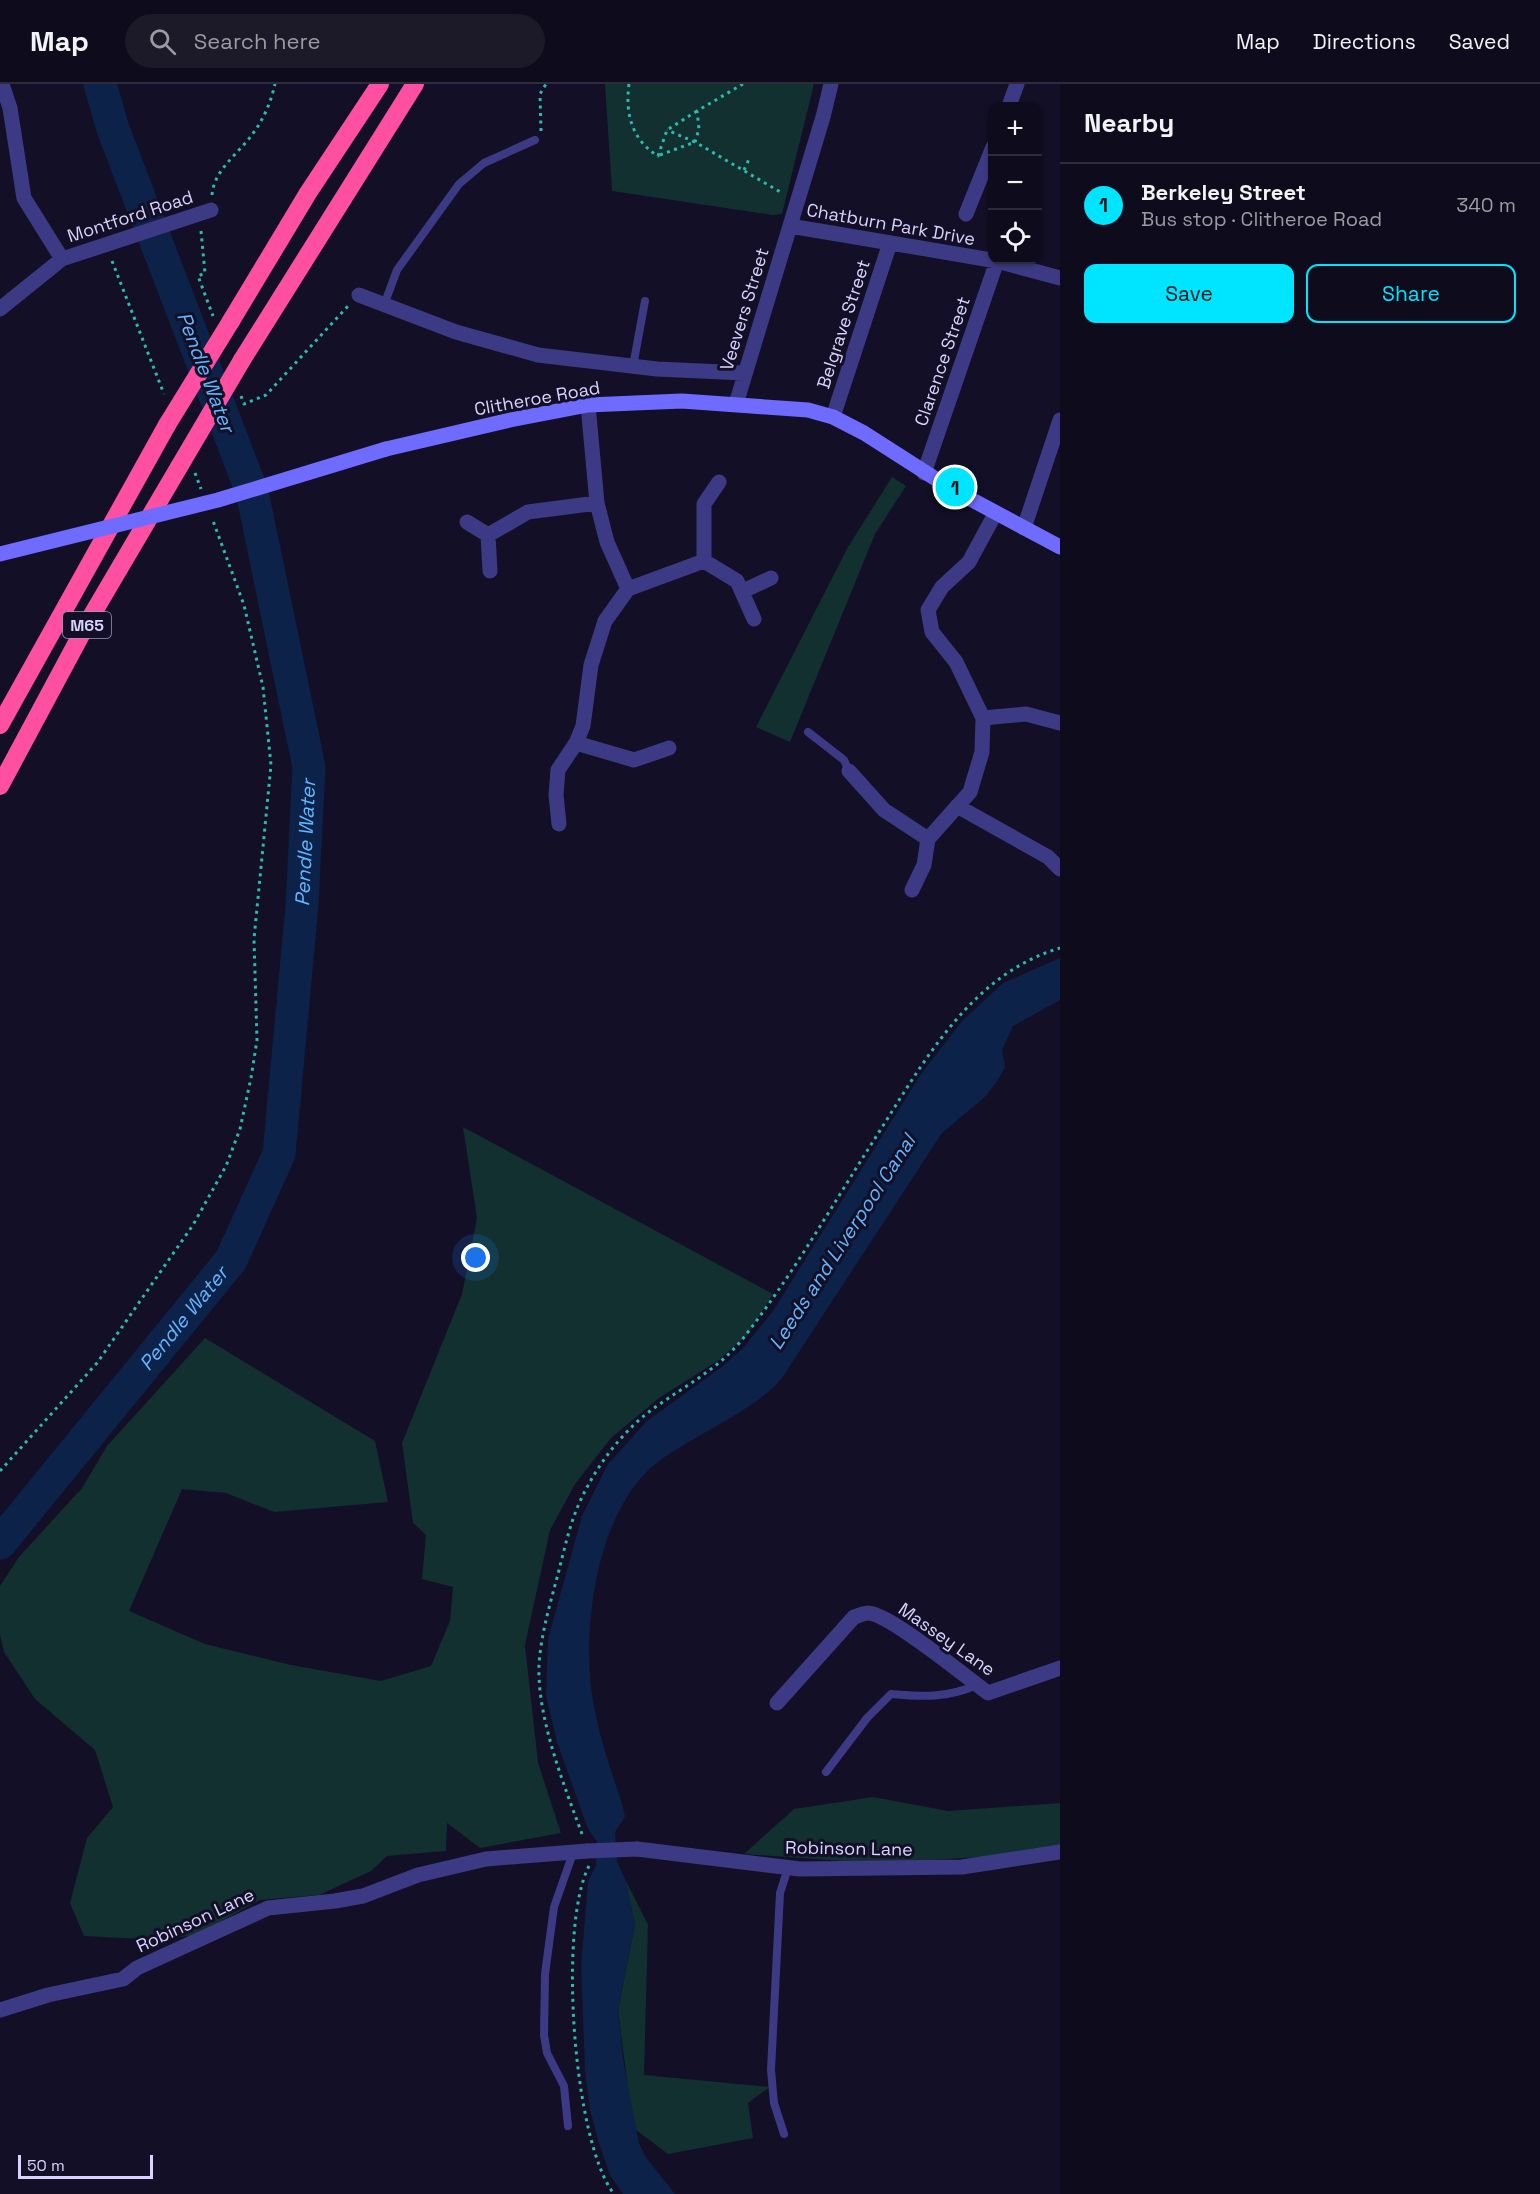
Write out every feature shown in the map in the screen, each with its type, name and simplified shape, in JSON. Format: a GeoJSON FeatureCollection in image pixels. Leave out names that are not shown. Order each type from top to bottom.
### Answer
{"type":"FeatureCollection","features":[{"type":"Feature","properties":{"kind":"highway","name":"M65"},"geometry":{"type":"LineString","coordinates":[[0,725],[167,425],[308,193],[380,84]]}},
{"type":"Feature","properties":{"kind":"highway","name":"M65"},"geometry":{"type":"LineString","coordinates":[[0,786],[90,620],[186,466],[242,360],[415,84]]}},
{"type":"Feature","properties":{"kind":"main road","name":"Clitheroe Road"},"geometry":{"type":"LineString","coordinates":[[0,554],[218,500],[386,449],[510,420],[588,405],[682,401],[808,410],[833,417],[864,433],[924,473],[994,514],[1060,547]]}},
{"type":"Feature","properties":{"kind":"street","name":"Montford Road"},"geometry":{"type":"LineString","coordinates":[[2,84],[10,108],[24,198],[62,259]]}},
{"type":"Feature","properties":{"kind":"street","name":"Chatburn Park Drive"},"geometry":{"type":"LineString","coordinates":[[831,84],[790,226],[988,259]]}},
{"type":"Feature","properties":{"kind":"street"},"geometry":{"type":"LineString","coordinates":[[1010,102],[1017,84]]}},
{"type":"Feature","properties":{"kind":"street"},"geometry":{"type":"LineString","coordinates":[[966,214],[989,156]]}},
{"type":"Feature","properties":{"kind":"street","name":"Montford Road"},"geometry":{"type":"LineString","coordinates":[[0,309],[62,259],[211,210]]}},
{"type":"Feature","properties":{"kind":"street","name":"Veevers Street"},"geometry":{"type":"LineString","coordinates":[[736,405],[790,226]]}},
{"type":"Feature","properties":{"kind":"street","name":"Belgrave Street"},"geometry":{"type":"LineString","coordinates":[[833,417],[890,243]]}},
{"type":"Feature","properties":{"kind":"street","name":"Clarence Street"},"geometry":{"type":"LineString","coordinates":[[924,473],[996,264]]}},
{"type":"Feature","properties":{"kind":"street","name":"Chatburn Park Drive"},"geometry":{"type":"LineString","coordinates":[[1008,264],[1060,278]]}},
{"type":"Feature","properties":{"kind":"street","name":"Clitheroe Road"},"geometry":{"type":"LineString","coordinates":[[358,295],[456,332],[538,355],[633,366],[744,373]]}},
{"type":"Feature","properties":{"kind":"street"},"geometry":{"type":"LineString","coordinates":[[588,405],[597,503],[607,542],[628,589]]}},
{"type":"Feature","properties":{"kind":"street"},"geometry":{"type":"LineString","coordinates":[[1024,528],[1060,420]]}},
{"type":"Feature","properties":{"kind":"street"},"geometry":{"type":"LineString","coordinates":[[704,561],[704,504],[719,482]]}},
{"type":"Feature","properties":{"kind":"street"},"geometry":{"type":"LineString","coordinates":[[488,535],[528,512],[597,503]]}},
{"type":"Feature","properties":{"kind":"street"},"geometry":{"type":"LineString","coordinates":[[912,890],[924,865],[928,839],[970,792],[982,752],[984,718],[956,662],[932,632],[928,610],[942,587],[969,562],[994,514]]}},
{"type":"Feature","properties":{"kind":"street"},"geometry":{"type":"LineString","coordinates":[[467,522],[488,535]]}},
{"type":"Feature","properties":{"kind":"street"},"geometry":{"type":"LineString","coordinates":[[488,535],[490,571]]}},
{"type":"Feature","properties":{"kind":"street"},"geometry":{"type":"LineString","coordinates":[[559,824],[556,795],[558,770],[576,743],[583,726],[591,665],[605,621],[628,589],[704,561]]}},
{"type":"Feature","properties":{"kind":"street"},"geometry":{"type":"LineString","coordinates":[[704,561],[737,581],[754,619]]}},
{"type":"Feature","properties":{"kind":"street"},"geometry":{"type":"LineString","coordinates":[[743,591],[771,578]]}},
{"type":"Feature","properties":{"kind":"street"},"geometry":{"type":"LineString","coordinates":[[984,718],[1026,714],[1060,723]]}},
{"type":"Feature","properties":{"kind":"street"},"geometry":{"type":"LineString","coordinates":[[576,743],[633,760],[669,748]]}},
{"type":"Feature","properties":{"kind":"street"},"geometry":{"type":"LineString","coordinates":[[849,771],[884,810],[928,839]]}},
{"type":"Feature","properties":{"kind":"street"},"geometry":{"type":"LineString","coordinates":[[957,806],[1048,857],[1060,869]]}},
{"type":"Feature","properties":{"kind":"street","name":"Massey Lane"},"geometry":{"type":"LineString","coordinates":[[777,1703],[854,1617],[868,1613],[880,1616],[916,1640],[988,1693],[1060,1668]]}},
{"type":"Feature","properties":{"kind":"street","name":"Robinson Lane"},"geometry":{"type":"LineString","coordinates":[[0,2010],[48,1995],[123,1979],[137,1968],[268,1908],[363,1896],[418,1875],[486,1859],[637,1849],[788,1868],[962,1868],[1060,1852]]}},
{"type":"Feature","properties":{"kind":"lane"},"geometry":{"type":"LineString","coordinates":[[384,305],[398,270],[459,184],[484,164],[535,140]]}},
{"type":"Feature","properties":{"kind":"lane"},"geometry":{"type":"LineString","coordinates":[[633,366],[645,301]]}},
{"type":"Feature","properties":{"kind":"lane"},"geometry":{"type":"LineString","coordinates":[[807,732],[837,753],[849,771]]}},
{"type":"Feature","properties":{"kind":"lane"},"geometry":{"type":"LineString","coordinates":[[826,1772],[867,1718],[891,1694],[932,1698],[958,1693],[977,1685]]}},
{"type":"Feature","properties":{"kind":"lane"},"geometry":{"type":"LineString","coordinates":[[568,2126],[564,2086],[547,2053],[544,2035],[545,1974],[554,1907],[584,1851]]}},
{"type":"Feature","properties":{"kind":"lane"},"geometry":{"type":"LineString","coordinates":[[784,2134],[774,2103],[771,2070],[780,1893],[788,1868]]}},
{"type":"Feature","properties":{"kind":"path"},"geometry":{"type":"LineString","coordinates":[[211,210],[213,189],[220,171],[253,135],[272,101],[275,84]]}},
{"type":"Feature","properties":{"kind":"path"},"geometry":{"type":"LineString","coordinates":[[535,140],[541,134],[540,94],[546,84]]}},
{"type":"Feature","properties":{"kind":"path"},"geometry":{"type":"LineString","coordinates":[[629,84],[629,108],[638,140],[658,156]]}},
{"type":"Feature","properties":{"kind":"path"},"geometry":{"type":"LineString","coordinates":[[658,156],[667,130],[736,86],[743,84]]}},
{"type":"Feature","properties":{"kind":"path"},"geometry":{"type":"LineString","coordinates":[[695,142],[699,129],[697,111]]}},
{"type":"Feature","properties":{"kind":"path"},"geometry":{"type":"LineString","coordinates":[[667,130],[695,142],[797,202]]}},
{"type":"Feature","properties":{"kind":"path"},"geometry":{"type":"LineString","coordinates":[[658,156],[695,142]]}},
{"type":"Feature","properties":{"kind":"path"},"geometry":{"type":"LineString","coordinates":[[744,170],[750,157]]}},
{"type":"Feature","properties":{"kind":"path"},"geometry":{"type":"LineString","coordinates":[[111,243],[166,400]]}},
{"type":"Feature","properties":{"kind":"path"},"geometry":{"type":"LineString","coordinates":[[186,466],[205,500]]}},
{"type":"Feature","properties":{"kind":"path"},"geometry":{"type":"LineString","coordinates":[[0,1471],[97,1363],[193,1225],[226,1166],[240,1129],[257,1041],[254,939],[271,765],[263,687],[244,604],[209,510]]}},
{"type":"Feature","properties":{"kind":"path"},"geometry":{"type":"LineString","coordinates":[[614,2194],[606,2184],[596,2157],[587,2118],[573,2024],[576,1924],[583,1877],[584,1851],[544,1710],[539,1667],[545,1624],[568,1538],[584,1496],[616,1442],[649,1412],[708,1372],[738,1344],[768,1305],[918,1072],[972,1002],[1017,966],[1060,948]]}},
{"type":"Feature","properties":{"kind":"green space"},"geometry":{"type":"Polygon","coordinates":[[[605,84],[814,84],[782,214],[773,215],[612,191],[605,84]]]}},
{"type":"Feature","properties":{"kind":"green space"},"geometry":{"type":"Polygon","coordinates":[[[892,477],[906,486],[875,534],[790,742],[756,727],[848,547],[892,477]]]}},
{"type":"Feature","properties":{"kind":"green space"},"geometry":{"type":"Polygon","coordinates":[[[463,1127],[773,1294],[748,1334],[719,1360],[659,1398],[611,1438],[575,1484],[550,1530],[525,1645],[538,1763],[561,1833],[480,1848],[447,1823],[446,1851],[387,1856],[371,1871],[319,1895],[260,1900],[194,1936],[142,1939],[84,1936],[70,1903],[87,1838],[113,1807],[95,1750],[35,1699],[4,1652],[0,1635],[0,1586],[19,1557],[82,1488],[107,1446],[205,1338],[375,1441],[388,1502],[274,1512],[226,1493],[182,1489],[129,1611],[205,1644],[291,1665],[381,1681],[431,1666],[450,1621],[453,1587],[422,1579],[426,1535],[413,1523],[402,1443],[462,1294],[477,1218],[463,1127]]]}},
{"type":"Feature","properties":{"kind":"green space"},"geometry":{"type":"Polygon","coordinates":[[[873,1797],[948,1811],[1060,1803],[1060,1847],[983,1857],[872,1863],[744,1854],[794,1809],[873,1797]]]}},
{"type":"Feature","properties":{"kind":"green space"},"geometry":{"type":"Polygon","coordinates":[[[625,1879],[648,1925],[644,2075],[770,2087],[748,2103],[753,2138],[668,2154],[636,2130],[629,2096],[618,2010],[635,1924],[625,1879]]]}},
{"type":"Feature","properties":{"kind":"water","name":"Leeds and Liverpool Canal"},"geometry":{"type":"Polygon","coordinates":[[[1060,958],[1060,1000],[1013,1026],[1002,1050],[1005,1067],[998,1080],[986,1096],[942,1133],[782,1378],[771,1390],[741,1412],[658,1462],[637,1483],[619,1511],[606,1542],[591,1612],[589,1648],[595,1711],[625,1817],[615,1832],[617,1862],[625,1879],[635,1924],[618,2010],[624,2065],[639,2143],[645,2156],[675,2194],[623,2194],[610,2175],[599,2143],[590,2110],[585,2071],[581,1966],[588,1881],[596,1866],[597,1842],[588,1829],[557,1742],[546,1696],[548,1639],[582,1516],[608,1464],[647,1421],[723,1366],[744,1347],[773,1311],[921,1074],[962,1021],[1003,983],[1060,958]]]}},
{"type":"Feature","properties":{"kind":"waterway","name":"Pendle Water"},"geometry":{"type":"LineString","coordinates":[[0,1543],[231,1260],[279,1154],[302,905],[309,767],[252,492],[113,129],[100,84]]}},
{"type":"Feature","properties":{"kind":"place","name":"Berkeley Street"},"geometry":{"type":"Point","coordinates":[955,487]}}]}
